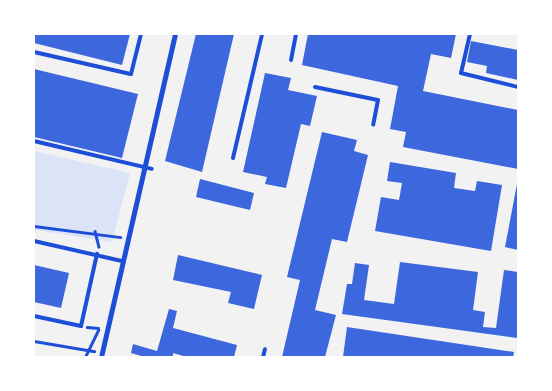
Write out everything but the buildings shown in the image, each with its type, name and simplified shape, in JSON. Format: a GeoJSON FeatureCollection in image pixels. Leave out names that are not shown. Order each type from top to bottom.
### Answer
{"type":"FeatureCollection","features":[{"type":"Feature","properties":{"kind":"street"},"geometry":{"type":"LineString","coordinates":[[101,355],[175,34]]}},
{"type":"Feature","properties":{"kind":"lane"},"geometry":{"type":"LineString","coordinates":[[34,52],[132,74],[141,34]]}},
{"type":"Feature","properties":{"kind":"lane"},"geometry":{"type":"LineString","coordinates":[[234,158],[262,34]]}},
{"type":"Feature","properties":{"kind":"lane"},"geometry":{"type":"LineString","coordinates":[[291,60],[296,34]]}},
{"type":"Feature","properties":{"kind":"lane"},"geometry":{"type":"LineString","coordinates":[[470,34],[461,73],[518,88]]}},
{"type":"Feature","properties":{"kind":"lane"},"geometry":{"type":"LineString","coordinates":[[315,87],[378,100],[373,125]]}},
{"type":"Feature","properties":{"kind":"lane"},"geometry":{"type":"LineString","coordinates":[[34,141],[152,169]]}},
{"type":"Feature","properties":{"kind":"lane"},"geometry":{"type":"LineString","coordinates":[[34,241],[122,261]]}},
{"type":"Feature","properties":{"kind":"lane"},"geometry":{"type":"LineString","coordinates":[[34,316],[81,326],[97,254]]}},
{"type":"Feature","properties":{"kind":"lane"},"geometry":{"type":"LineString","coordinates":[[263,357],[264,348]]}},
{"type":"Feature","properties":{"kind":"path"},"geometry":{"type":"LineString","coordinates":[[34,226],[81,234],[95,232],[120,237]]}},
{"type":"Feature","properties":{"kind":"path"},"geometry":{"type":"LineString","coordinates":[[95,232],[100,242],[97,254]]}},
{"type":"Feature","properties":{"kind":"path"},"geometry":{"type":"LineString","coordinates":[[34,341],[101,355]]}},
{"type":"Feature","properties":{"kind":"shaded area"},"geometry":{"type":"Polygon","coordinates":[[[34,151],[130,173],[112,242],[34,230],[34,151]]]}}]}
